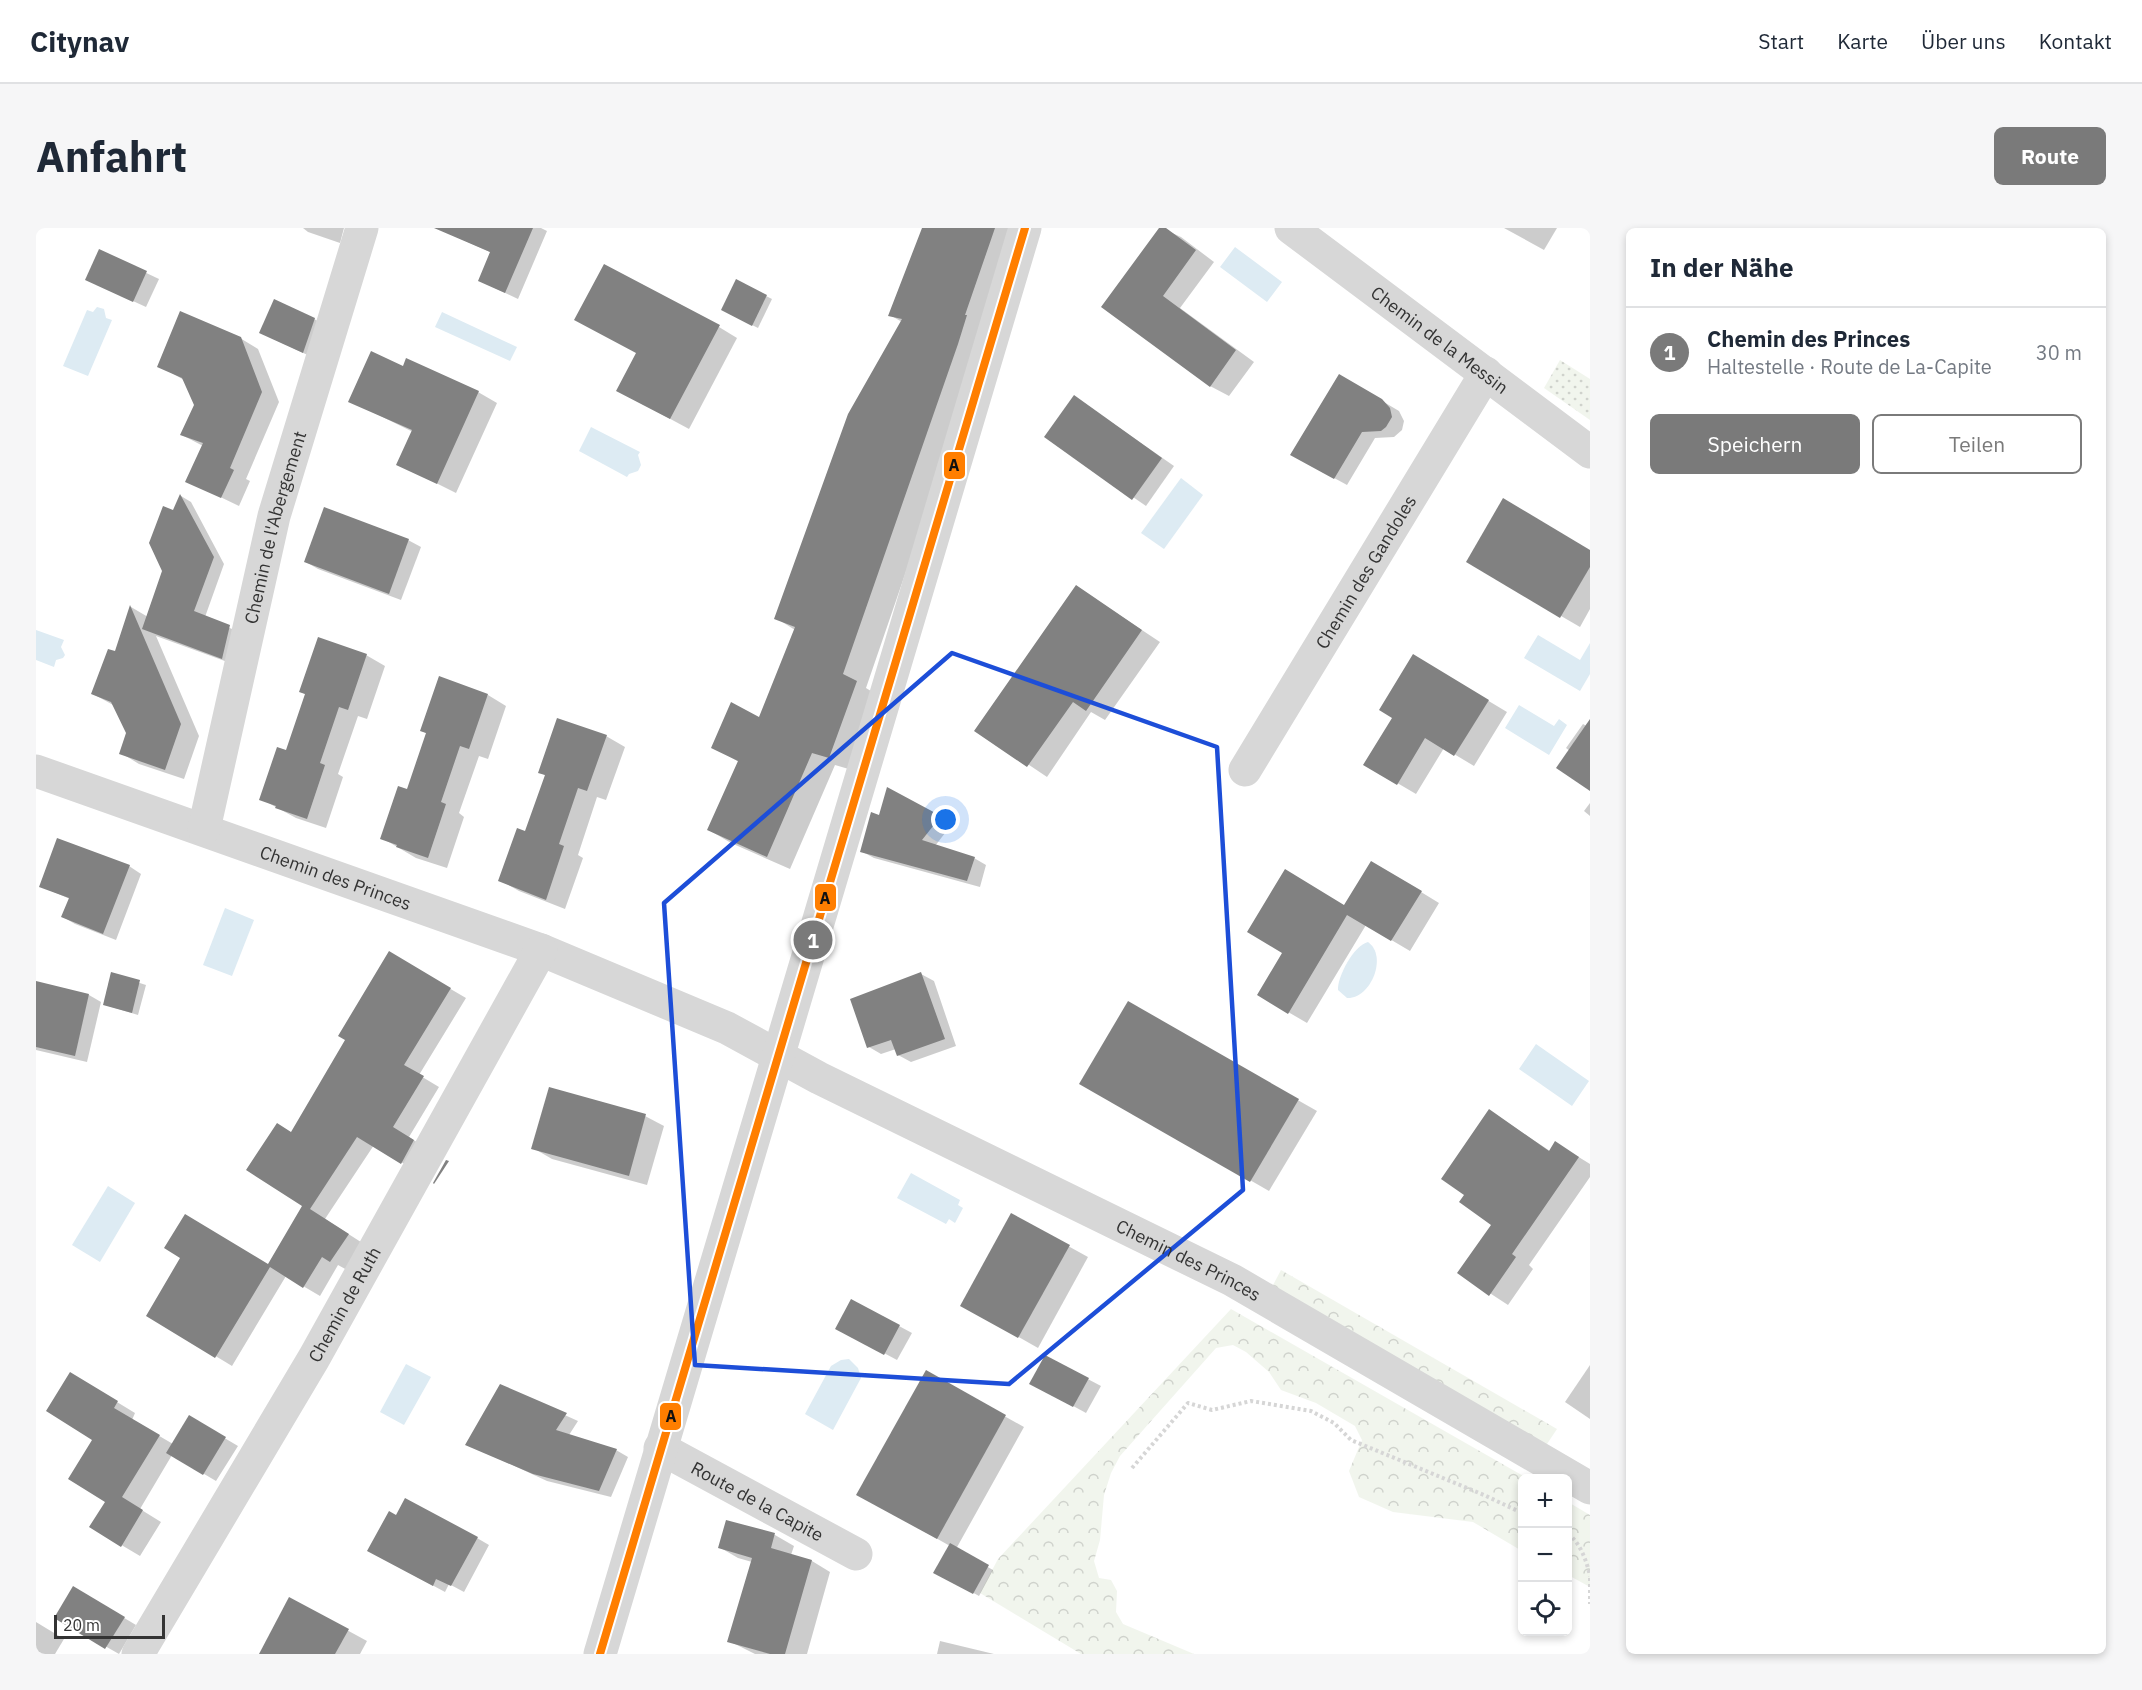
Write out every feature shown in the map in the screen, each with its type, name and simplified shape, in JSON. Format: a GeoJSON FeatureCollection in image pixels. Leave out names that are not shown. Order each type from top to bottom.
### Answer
{"type":"FeatureCollection","features":[{"type":"Feature","properties":{"kind":"street","name":"Chemin de l'Abergement"},"geometry":{"type":"LineString","coordinates":[[204,829],[274,516],[362,228]]}},
{"type":"Feature","properties":{"kind":"street"},"geometry":{"type":"LineString","coordinates":[[600,1654],[1025,228]]}},
{"type":"Feature","properties":{"kind":"street","name":"Chemin de la Messin"},"geometry":{"type":"LineString","coordinates":[[1291,228],[1590,452]]}},
{"type":"Feature","properties":{"kind":"street","name":"Chemin des Gandoles"},"geometry":{"type":"LineString","coordinates":[[1245,770],[1486,373]]}},
{"type":"Feature","properties":{"kind":"street","name":"Chemin des Princes"},"geometry":{"type":"LineString","coordinates":[[36,771],[541,950],[727,1028],[819,1078],[1232,1280],[1590,1488]]}},
{"type":"Feature","properties":{"kind":"street","name":"Chemin de Ruth"},"geometry":{"type":"LineString","coordinates":[[138,1654],[314,1358],[541,950]]}},
{"type":"Feature","properties":{"kind":"street","name":"Route de la Capite"},"geometry":{"type":"LineString","coordinates":[[660,1448],[856,1554]]}},
{"type":"Feature","properties":{"kind":"path"},"geometry":{"type":"LineString","coordinates":[[1132,1468],[1188,1403],[1212,1410],[1251,1401],[1311,1411],[1324,1416],[1351,1440],[1518,1511]]}},
{"type":"Feature","properties":{"kind":"path"},"geometry":{"type":"LineString","coordinates":[[1572,1538],[1581,1551],[1590,1577],[1590,1604]]}},
{"type":"Feature","properties":{"kind":"highlighted area"},"geometry":{"type":"Polygon","coordinates":[[[952,653],[1217,747],[1243,1190],[1009,1384],[695,1365],[664,903],[952,653]]]}},
{"type":"Feature","properties":{"kind":"green space"},"geometry":{"type":"Polygon","coordinates":[[[1560,360],[1590,379],[1590,420],[1544,388],[1560,360]]]}},
{"type":"Feature","properties":{"kind":"green space"},"geometry":{"type":"Polygon","coordinates":[[[1281,1270],[1557,1429],[1545,1447],[1272,1287],[1281,1270]]]}},
{"type":"Feature","properties":{"kind":"green space"},"geometry":{"type":"Polygon","coordinates":[[[1231,1309],[1520,1474],[1518,1474],[1518,1549],[1473,1522],[1393,1512],[1359,1497],[1349,1471],[1362,1440],[1355,1426],[1316,1403],[1281,1390],[1269,1372],[1246,1352],[1233,1345],[1216,1348],[1120,1456],[1111,1473],[1104,1495],[1100,1540],[1094,1561],[1099,1578],[1111,1580],[1117,1591],[1116,1612],[1123,1624],[1194,1654],[1081,1654],[980,1593],[998,1559],[1231,1309]]]}},
{"type":"Feature","properties":{"kind":"green space"},"geometry":{"type":"Polygon","coordinates":[[[1572,1504],[1590,1515],[1590,1587],[1572,1577],[1572,1504]]]}},
{"type":"Feature","properties":{"kind":"shaded area"},"geometry":{"type":"Polygon","coordinates":[[[1235,247],[1282,282],[1267,302],[1220,267],[1235,247]]]}},
{"type":"Feature","properties":{"kind":"shaded area"},"geometry":{"type":"Polygon","coordinates":[[[97,307],[104,309],[106,318],[112,320],[88,376],[63,366],[87,310],[93,312],[97,307]]]}},
{"type":"Feature","properties":{"kind":"shaded area"},"geometry":{"type":"Polygon","coordinates":[[[442,312],[517,347],[510,361],[435,327],[442,312]]]}},
{"type":"Feature","properties":{"kind":"shaded area"},"geometry":{"type":"Polygon","coordinates":[[[591,427],[640,452],[638,455],[641,465],[638,471],[627,477],[579,451],[591,427]]]}},
{"type":"Feature","properties":{"kind":"shaded area"},"geometry":{"type":"Polygon","coordinates":[[[1181,478],[1203,495],[1164,549],[1141,533],[1181,478]]]}},
{"type":"Feature","properties":{"kind":"shaded area"},"geometry":{"type":"Polygon","coordinates":[[[36,630],[64,640],[61,647],[65,655],[56,660],[54,667],[36,660],[36,630]]]}},
{"type":"Feature","properties":{"kind":"shaded area"},"geometry":{"type":"Polygon","coordinates":[[[1538,635],[1580,660],[1590,643],[1590,674],[1580,691],[1524,658],[1538,635]]]}},
{"type":"Feature","properties":{"kind":"shaded area"},"geometry":{"type":"Polygon","coordinates":[[[1519,705],[1554,726],[1559,719],[1567,725],[1549,755],[1505,728],[1519,705]]]}},
{"type":"Feature","properties":{"kind":"shaded area"},"geometry":{"type":"Polygon","coordinates":[[[225,908],[254,920],[232,976],[203,965],[225,908]]]}},
{"type":"Feature","properties":{"kind":"shaded area"},"geometry":{"type":"Polygon","coordinates":[[[1368,942],[1374,948],[1377,957],[1374,976],[1363,992],[1347,998],[1338,990],[1340,977],[1352,955],[1368,942]]]}},
{"type":"Feature","properties":{"kind":"shaded area"},"geometry":{"type":"Polygon","coordinates":[[[1536,1044],[1589,1081],[1572,1106],[1519,1069],[1536,1044]]]}},
{"type":"Feature","properties":{"kind":"shaded area"},"geometry":{"type":"Polygon","coordinates":[[[911,1173],[960,1200],[958,1205],[963,1208],[955,1223],[949,1219],[946,1224],[897,1198],[911,1173]]]}},
{"type":"Feature","properties":{"kind":"shaded area"},"geometry":{"type":"Polygon","coordinates":[[[108,1186],[135,1203],[100,1262],[72,1245],[108,1186]]]}},
{"type":"Feature","properties":{"kind":"shaded area"},"geometry":{"type":"Polygon","coordinates":[[[849,1359],[858,1368],[861,1378],[833,1430],[805,1414],[831,1366],[841,1360],[849,1359]]]}},
{"type":"Feature","properties":{"kind":"shaded area"},"geometry":{"type":"Polygon","coordinates":[[[406,1364],[431,1377],[404,1425],[380,1412],[406,1364]]]}},
{"type":"Feature","properties":{"kind":"building"},"geometry":{"type":"Polygon","coordinates":[[[434,228],[533,228],[505,293],[478,281],[490,252],[434,228]]]}},
{"type":"Feature","properties":{"kind":"building"},"geometry":{"type":"Polygon","coordinates":[[[922,228],[995,228],[965,315],[967,315],[958,344],[843,674],[857,681],[829,758],[812,753],[767,857],[707,830],[738,761],[711,748],[731,702],[759,717],[795,627],[774,619],[848,414],[902,319],[888,316],[922,228]]]}},
{"type":"Feature","properties":{"kind":"building"},"geometry":{"type":"Polygon","coordinates":[[[1159,228],[1166,228],[1196,250],[1163,296],[1236,350],[1210,387],[1101,307],[1159,228]]]}},
{"type":"Feature","properties":{"kind":"building"},"geometry":{"type":"Polygon","coordinates":[[[99,249],[147,271],[133,302],[85,280],[99,249]]]}},
{"type":"Feature","properties":{"kind":"building"},"geometry":{"type":"Polygon","coordinates":[[[604,264],[720,325],[670,419],[616,391],[636,353],[574,320],[604,264]]]}},
{"type":"Feature","properties":{"kind":"building"},"geometry":{"type":"Polygon","coordinates":[[[736,279],[767,295],[752,326],[721,310],[736,279]]]}},
{"type":"Feature","properties":{"kind":"building"},"geometry":{"type":"Polygon","coordinates":[[[274,299],[315,318],[303,353],[259,333],[274,299]]]}},
{"type":"Feature","properties":{"kind":"building"},"geometry":{"type":"Polygon","coordinates":[[[180,311],[241,337],[262,392],[230,468],[234,470],[221,498],[185,482],[203,443],[180,435],[194,405],[182,378],[157,367],[180,311]]]}},
{"type":"Feature","properties":{"kind":"building"},"geometry":{"type":"Polygon","coordinates":[[[371,351],[403,366],[406,358],[479,391],[437,484],[396,465],[412,430],[348,402],[371,351]]]}},
{"type":"Feature","properties":{"kind":"building"},"geometry":{"type":"Polygon","coordinates":[[[1339,374],[1382,399],[1390,408],[1392,417],[1381,431],[1362,432],[1334,479],[1290,455],[1339,374]]]}},
{"type":"Feature","properties":{"kind":"building"},"geometry":{"type":"Polygon","coordinates":[[[1074,395],[1162,458],[1132,500],[1044,437],[1074,395]]]}},
{"type":"Feature","properties":{"kind":"building"},"geometry":{"type":"Polygon","coordinates":[[[180,494],[214,557],[194,611],[230,625],[222,659],[142,629],[162,571],[149,543],[163,506],[173,510],[180,494]]]}},
{"type":"Feature","properties":{"kind":"building"},"geometry":{"type":"Polygon","coordinates":[[[1503,498],[1590,550],[1590,567],[1560,618],[1466,562],[1503,498]]]}},
{"type":"Feature","properties":{"kind":"building"},"geometry":{"type":"Polygon","coordinates":[[[324,507],[409,539],[389,594],[304,562],[324,507]]]}},
{"type":"Feature","properties":{"kind":"building"},"geometry":{"type":"Polygon","coordinates":[[[1076,585],[1142,630],[1086,711],[1073,702],[1027,767],[974,731],[1076,585]]]}},
{"type":"Feature","properties":{"kind":"building"},"geometry":{"type":"Polygon","coordinates":[[[130,605],[181,724],[165,770],[119,754],[126,733],[111,702],[91,694],[108,649],[115,651],[130,605]]]}},
{"type":"Feature","properties":{"kind":"building"},"geometry":{"type":"Polygon","coordinates":[[[318,637],[367,654],[348,710],[339,707],[320,763],[325,765],[307,819],[259,800],[277,747],[286,750],[305,694],[299,692],[318,637]]]}},
{"type":"Feature","properties":{"kind":"building"},"geometry":{"type":"Polygon","coordinates":[[[1413,654],[1489,700],[1454,756],[1425,738],[1397,785],[1363,765],[1392,718],[1379,710],[1413,654]]]}},
{"type":"Feature","properties":{"kind":"building"},"geometry":{"type":"Polygon","coordinates":[[[439,676],[488,694],[469,749],[460,746],[441,802],[446,804],[428,858],[380,839],[398,786],[407,789],[426,733],[420,731],[439,676]]]}},
{"type":"Feature","properties":{"kind":"building"},"geometry":{"type":"Polygon","coordinates":[[[557,718],[607,735],[587,791],[578,788],[559,844],[564,846],[546,900],[498,881],[517,828],[525,831],[545,775],[538,773],[557,718]]]}},
{"type":"Feature","properties":{"kind":"building"},"geometry":{"type":"Polygon","coordinates":[[[1590,719],[1590,791],[1556,768],[1590,719]]]}},
{"type":"Feature","properties":{"kind":"building"},"geometry":{"type":"Polygon","coordinates":[[[887,787],[941,816],[922,840],[975,857],[967,881],[860,852],[871,812],[879,815],[887,787]]]}},
{"type":"Feature","properties":{"kind":"building"},"geometry":{"type":"Polygon","coordinates":[[[57,838],[130,865],[103,934],[61,917],[69,898],[39,887],[57,838]]]}},
{"type":"Feature","properties":{"kind":"building"},"geometry":{"type":"Polygon","coordinates":[[[1371,861],[1422,891],[1391,941],[1347,915],[1288,1014],[1257,995],[1282,953],[1247,932],[1285,869],[1344,905],[1371,861]]]}},
{"type":"Feature","properties":{"kind":"building"},"geometry":{"type":"Polygon","coordinates":[[[389,951],[451,988],[404,1065],[424,1076],[393,1127],[414,1140],[401,1164],[357,1137],[310,1209],[349,1234],[330,1262],[322,1257],[303,1288],[270,1267],[215,1358],[146,1316],[180,1258],[164,1248],[185,1214],[268,1264],[302,1206],[246,1170],[277,1123],[291,1132],[345,1040],[338,1036],[389,951]]]}},
{"type":"Feature","properties":{"kind":"building"},"geometry":{"type":"Polygon","coordinates":[[[111,972],[140,980],[132,1013],[103,1005],[111,972]]]}},
{"type":"Feature","properties":{"kind":"building"},"geometry":{"type":"Polygon","coordinates":[[[921,972],[945,1039],[897,1056],[891,1040],[867,1048],[850,999],[921,972]]]}},
{"type":"Feature","properties":{"kind":"building"},"geometry":{"type":"Polygon","coordinates":[[[36,981],[89,994],[75,1056],[36,1047],[36,981]]]}},
{"type":"Feature","properties":{"kind":"building"},"geometry":{"type":"Polygon","coordinates":[[[1128,1001],[1299,1099],[1250,1182],[1079,1084],[1128,1001]]]}},
{"type":"Feature","properties":{"kind":"building"},"geometry":{"type":"Polygon","coordinates":[[[549,1087],[646,1114],[629,1176],[531,1149],[549,1087]]]}},
{"type":"Feature","properties":{"kind":"building"},"geometry":{"type":"Polygon","coordinates":[[[1489,1109],[1549,1151],[1555,1141],[1579,1157],[1512,1254],[1516,1257],[1489,1296],[1457,1273],[1491,1225],[1459,1202],[1464,1195],[1441,1179],[1489,1109]]]}},
{"type":"Feature","properties":{"kind":"building"},"geometry":{"type":"Polygon","coordinates":[[[446,1160],[449,1161],[434,1184],[433,1183],[446,1160]]]}},
{"type":"Feature","properties":{"kind":"building"},"geometry":{"type":"Polygon","coordinates":[[[1011,1213],[1070,1245],[1018,1338],[960,1306],[1011,1213]]]}},
{"type":"Feature","properties":{"kind":"building"},"geometry":{"type":"Polygon","coordinates":[[[851,1299],[900,1325],[884,1355],[835,1329],[851,1299]]]}},
{"type":"Feature","properties":{"kind":"building"},"geometry":{"type":"Polygon","coordinates":[[[1045,1355],[1089,1378],[1073,1407],[1029,1384],[1045,1355]]]}},
{"type":"Feature","properties":{"kind":"building"},"geometry":{"type":"Polygon","coordinates":[[[926,1370],[1006,1415],[937,1539],[856,1495],[926,1370]]]}},
{"type":"Feature","properties":{"kind":"building"},"geometry":{"type":"Polygon","coordinates":[[[70,1372],[118,1401],[114,1408],[160,1435],[122,1497],[143,1510],[121,1547],[89,1527],[105,1502],[68,1479],[92,1440],[46,1411],[70,1372]]]}},
{"type":"Feature","properties":{"kind":"building"},"geometry":{"type":"Polygon","coordinates":[[[500,1384],[567,1413],[556,1430],[617,1449],[599,1491],[533,1474],[465,1445],[500,1384]]]}},
{"type":"Feature","properties":{"kind":"building"},"geometry":{"type":"Polygon","coordinates":[[[189,1415],[226,1437],[203,1475],[166,1453],[189,1415]]]}},
{"type":"Feature","properties":{"kind":"building"},"geometry":{"type":"Polygon","coordinates":[[[405,1498],[478,1537],[451,1586],[436,1579],[433,1586],[367,1551],[389,1511],[396,1515],[405,1498]]]}},
{"type":"Feature","properties":{"kind":"building"},"geometry":{"type":"Polygon","coordinates":[[[726,1520],[775,1533],[771,1548],[812,1560],[785,1654],[770,1654],[727,1642],[752,1558],[718,1548],[726,1520]]]}},
{"type":"Feature","properties":{"kind":"building"},"geometry":{"type":"Polygon","coordinates":[[[950,1543],[989,1565],[973,1594],[933,1573],[950,1543]]]}},
{"type":"Feature","properties":{"kind":"building"},"geometry":{"type":"Polygon","coordinates":[[[73,1586],[125,1617],[105,1649],[54,1618],[73,1586]]]}},
{"type":"Feature","properties":{"kind":"building"},"geometry":{"type":"Polygon","coordinates":[[[289,1597],[349,1629],[335,1654],[259,1654],[289,1597]]]}},
{"type":"Feature","properties":{"kind":"transit line","name":"A"},"geometry":{"type":"LineString","coordinates":[[600,1654],[1025,228]]}},
{"type":"Feature","properties":{"kind":"place","name":"Chemin des Princes"},"geometry":{"type":"Point","coordinates":[813,940]}}]}
